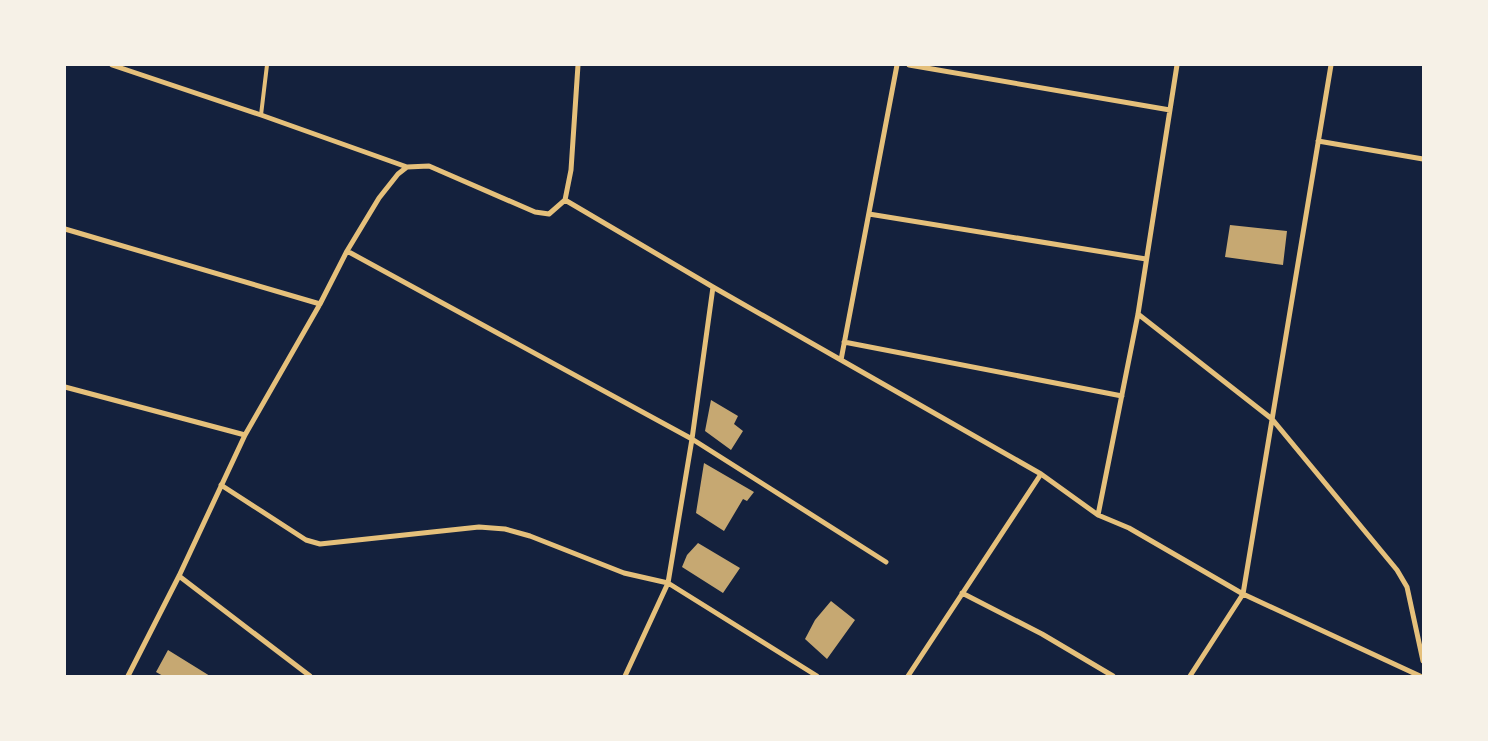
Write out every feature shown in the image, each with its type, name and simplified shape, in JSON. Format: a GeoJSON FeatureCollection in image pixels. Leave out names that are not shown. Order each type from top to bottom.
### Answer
{"type":"FeatureCollection","features":[{"type":"Feature","properties":{"kind":"street"},"geometry":{"type":"LineString","coordinates":[[112,65],[407,167],[429,166],[535,212],[549,214],[565,200],[572,170],[578,65]]}},
{"type":"Feature","properties":{"kind":"street"},"geometry":{"type":"LineString","coordinates":[[840,360],[897,65]]}},
{"type":"Feature","properties":{"kind":"street"},"geometry":{"type":"LineString","coordinates":[[908,65],[1170,110]]}},
{"type":"Feature","properties":{"kind":"street"},"geometry":{"type":"LineString","coordinates":[[1098,515],[1138,314],[1177,65]]}},
{"type":"Feature","properties":{"kind":"street"},"geometry":{"type":"LineString","coordinates":[[1190,676],[1243,594],[1331,65]]}},
{"type":"Feature","properties":{"kind":"street"},"geometry":{"type":"LineString","coordinates":[[1318,141],[1423,160]]}},
{"type":"Feature","properties":{"kind":"street"},"geometry":{"type":"LineString","coordinates":[[128,676],[179,576],[245,435],[320,304],[347,251],[379,198],[398,174],[407,167]]}},
{"type":"Feature","properties":{"kind":"street"},"geometry":{"type":"LineString","coordinates":[[565,200],[713,287],[1041,474],[1098,515],[1129,528],[1243,594],[1420,676]]}},
{"type":"Feature","properties":{"kind":"street"},"geometry":{"type":"LineString","coordinates":[[869,214],[1146,259]]}},
{"type":"Feature","properties":{"kind":"street"},"geometry":{"type":"LineString","coordinates":[[65,229],[320,304]]}},
{"type":"Feature","properties":{"kind":"street"},"geometry":{"type":"LineString","coordinates":[[347,251],[692,439],[886,562]]}},
{"type":"Feature","properties":{"kind":"street"},"geometry":{"type":"LineString","coordinates":[[625,676],[668,583],[692,439],[713,287]]}},
{"type":"Feature","properties":{"kind":"street"},"geometry":{"type":"LineString","coordinates":[[1138,314],[1272,419],[1397,570],[1407,587],[1423,661]]}},
{"type":"Feature","properties":{"kind":"street"},"geometry":{"type":"LineString","coordinates":[[844,342],[1122,396]]}},
{"type":"Feature","properties":{"kind":"street"},"geometry":{"type":"LineString","coordinates":[[65,387],[245,435]]}},
{"type":"Feature","properties":{"kind":"street"},"geometry":{"type":"LineString","coordinates":[[908,676],[1041,474]]}},
{"type":"Feature","properties":{"kind":"street"},"geometry":{"type":"LineString","coordinates":[[221,485],[306,540],[320,544],[479,527],[505,529],[530,536],[624,573],[668,583],[817,676]]}},
{"type":"Feature","properties":{"kind":"street"},"geometry":{"type":"LineString","coordinates":[[179,576],[310,676]]}},
{"type":"Feature","properties":{"kind":"street"},"geometry":{"type":"LineString","coordinates":[[962,593],[1042,634],[1113,676]]}},
{"type":"Feature","properties":{"kind":"lane"},"geometry":{"type":"LineString","coordinates":[[261,115],[267,65]]}},
{"type":"Feature","properties":{"kind":"building"},"geometry":{"type":"Polygon","coordinates":[[[1230,225],[1287,231],[1283,265],[1225,257],[1230,225]]]}},
{"type":"Feature","properties":{"kind":"building"},"geometry":{"type":"Polygon","coordinates":[[[711,400],[738,416],[734,424],[743,431],[731,450],[705,431],[711,400]]]}},
{"type":"Feature","properties":{"kind":"building"},"geometry":{"type":"Polygon","coordinates":[[[704,463],[754,492],[747,501],[743,499],[724,531],[696,513],[704,463]]]}},
{"type":"Feature","properties":{"kind":"building"},"geometry":{"type":"Polygon","coordinates":[[[698,543],[740,568],[723,593],[682,567],[687,555],[698,543]]]}},
{"type":"Feature","properties":{"kind":"building"},"geometry":{"type":"Polygon","coordinates":[[[831,601],[855,620],[827,659],[805,639],[815,620],[831,601]]]}},
{"type":"Feature","properties":{"kind":"building"},"geometry":{"type":"Polygon","coordinates":[[[168,650],[210,676],[163,676],[156,672],[168,650]]]}}]}
